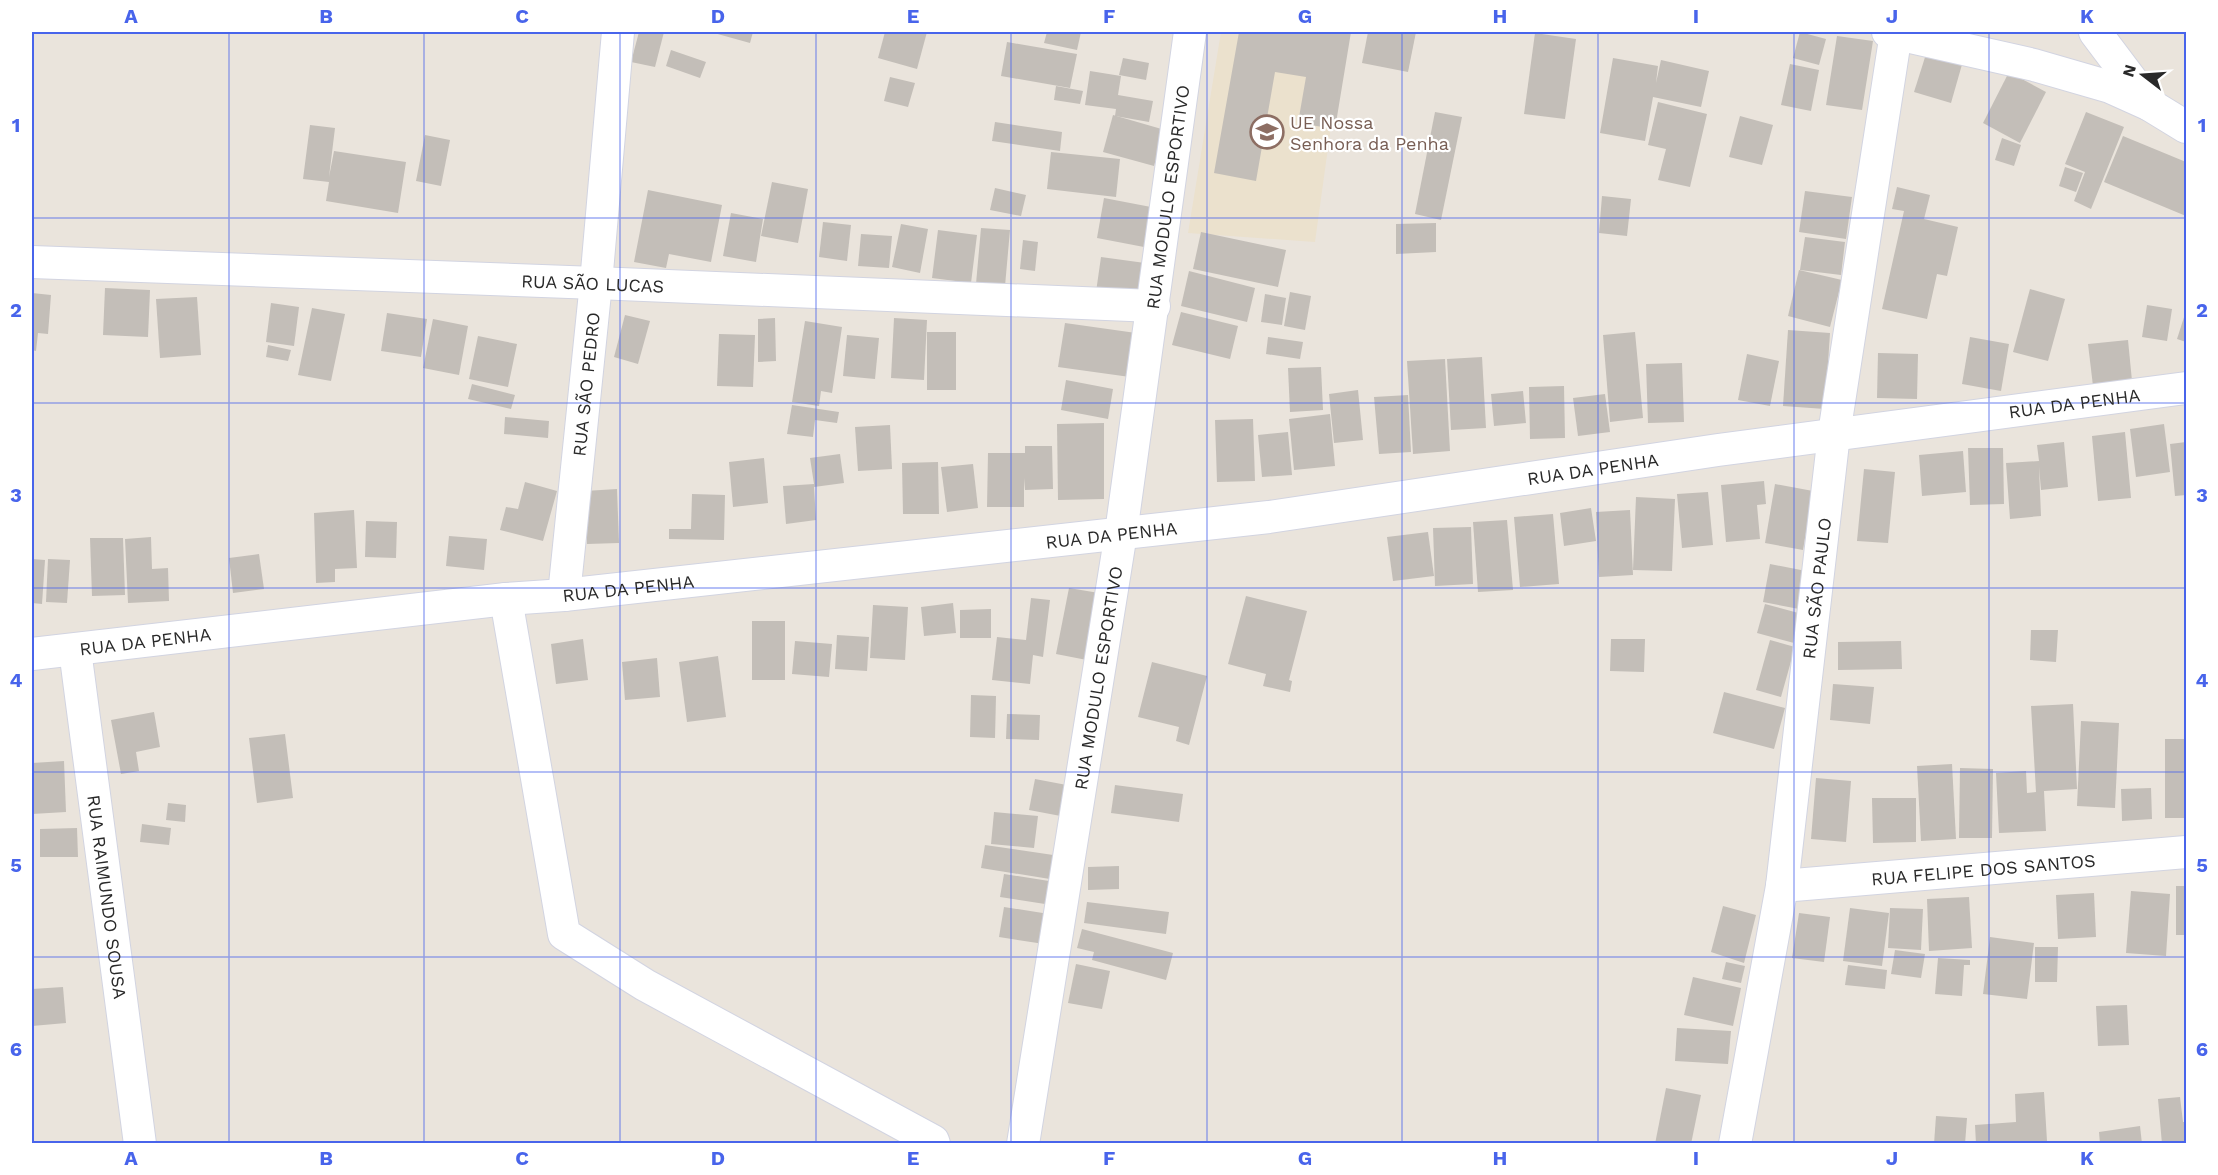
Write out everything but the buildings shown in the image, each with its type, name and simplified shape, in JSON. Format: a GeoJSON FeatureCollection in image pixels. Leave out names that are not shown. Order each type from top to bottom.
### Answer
{"type":"FeatureCollection","features":[{"type":"Feature","properties":{"kind":"street","name":"RUA SÃO PEDRO"},"geometry":{"type":"LineString","coordinates":[[564,595],[596,283],[618,32]]}},
{"type":"Feature","properties":{"kind":"street","name":"RUA MODULO ESPORTIVO"},"geometry":{"type":"LineString","coordinates":[[1023,1143],[1121,533],[1190,32]]}},
{"type":"Feature","properties":{"kind":"street"},"geometry":{"type":"LineString","coordinates":[[1892,32],[2110,87],[2150,105],[2187,127]]}},
{"type":"Feature","properties":{"kind":"street","name":"RUA SÃO PAULO"},"geometry":{"type":"LineString","coordinates":[[1735,1143],[1782,886],[1834,434],[1892,32]]}},
{"type":"Feature","properties":{"kind":"street"},"geometry":{"type":"LineString","coordinates":[[2095,32],[2150,105]]}},
{"type":"Feature","properties":{"kind":"street","name":"RUA SÃO LUCAS"},"geometry":{"type":"LineString","coordinates":[[32,262],[1154,306]]}},
{"type":"Feature","properties":{"kind":"street","name":"RUA DA PENHA"},"geometry":{"type":"LineString","coordinates":[[32,654],[506,599],[564,595],[1269,517],[1834,434],[2187,388]]}},
{"type":"Feature","properties":{"kind":"street"},"geometry":{"type":"LineString","coordinates":[[506,599],[564,934],[645,985],[934,1143]]}},
{"type":"Feature","properties":{"kind":"street","name":"RUA RAIMUNDO SOUSA"},"geometry":{"type":"LineString","coordinates":[[75,650],[140,1143]]}},
{"type":"Feature","properties":{"kind":"street","name":"RUA FELIPE DOS SANTOS"},"geometry":{"type":"LineString","coordinates":[[1782,886],[2187,852]]}},
{"type":"Feature","properties":{"kind":"shaded area","name":"UE Nossa Senhora da Penha"},"geometry":{"type":"Polygon","coordinates":[[[1221,32],[1344,32],[1315,242],[1188,233],[1221,32]]]}},
{"type":"Feature","properties":{"kind":"place","name":"UE Nossa Senhora da Penha"},"geometry":{"type":"Point","coordinates":[1267,132]}}]}
